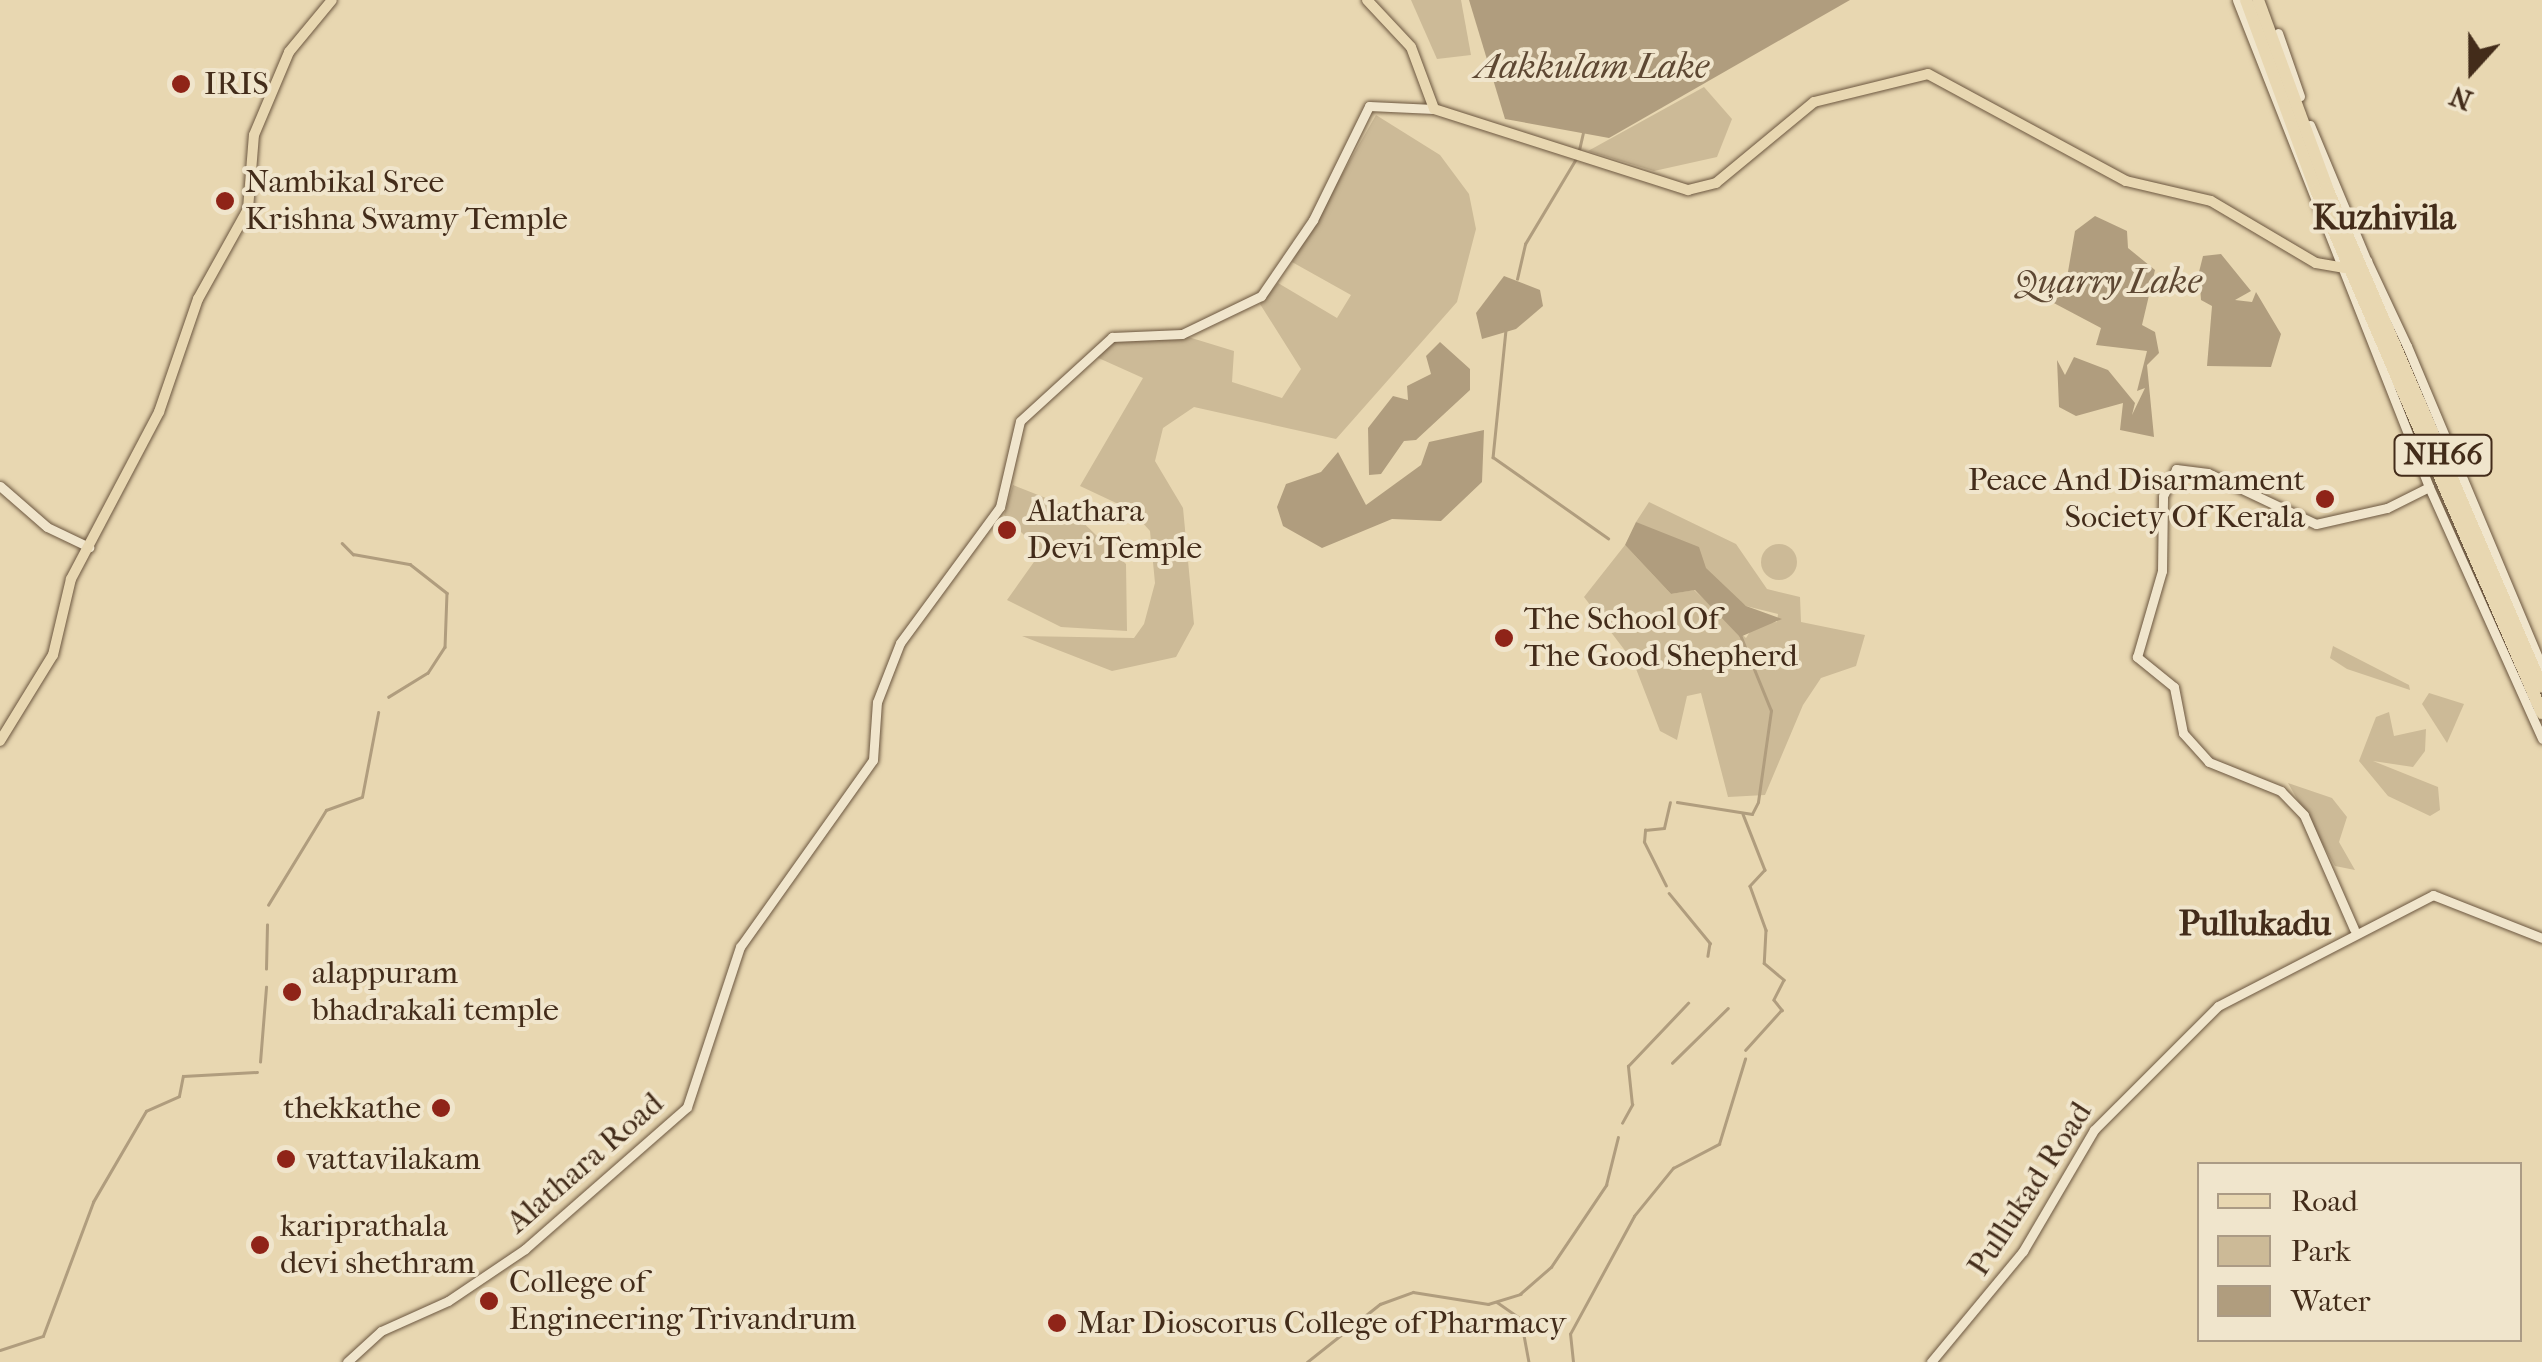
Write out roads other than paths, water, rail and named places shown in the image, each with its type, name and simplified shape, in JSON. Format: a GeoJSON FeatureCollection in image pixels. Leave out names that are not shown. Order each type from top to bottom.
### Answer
{"type":"FeatureCollection","features":[{"type":"Feature","properties":{"kind":"highway","name":"NH66"},"geometry":{"type":"LineString","coordinates":[[2246,0],[2268,36]]}},
{"type":"Feature","properties":{"kind":"highway","name":"NH66"},"geometry":{"type":"LineString","coordinates":[[2258,0],[2356,268],[2542,713]]}},
{"type":"Feature","properties":{"kind":"highway","name":"NH66"},"geometry":{"type":"LineString","coordinates":[[2356,268],[2542,686]]}},
{"type":"Feature","properties":{"kind":"main road"},"geometry":{"type":"LineString","coordinates":[[0,741],[53,655],[90,547],[166,397],[198,299],[248,209],[254,135],[289,52],[332,0]]}},
{"type":"Feature","properties":{"kind":"main road"},"geometry":{"type":"LineString","coordinates":[[1367,0],[1411,47],[1434,109],[1698,191],[1814,102],[1928,74],[2126,181],[2211,202],[2356,268]]}},
{"type":"Feature","properties":{"kind":"street"},"geometry":{"type":"LineString","coordinates":[[2236,0],[2542,667]]}},
{"type":"Feature","properties":{"kind":"street","name":"Alathara Road"},"geometry":{"type":"LineString","coordinates":[[348,1362],[381,1331],[494,1272],[687,1107],[740,948],[875,754],[878,702],[900,643],[1000,507],[1020,421],[1112,337],[1182,334],[1261,296],[1312,220],[1369,106],[1434,109]]}},
{"type":"Feature","properties":{"kind":"street"},"geometry":{"type":"LineString","coordinates":[[2356,268],[2429,486],[2542,738]]}},
{"type":"Feature","properties":{"kind":"street"},"geometry":{"type":"LineString","coordinates":[[2354,929],[2304,814],[2281,791],[2209,762],[2182,733],[2174,687],[2137,657],[2162,570],[2163,496],[2176,469],[2208,474],[2316,524],[2387,508],[2429,486]]}},
{"type":"Feature","properties":{"kind":"street"},"geometry":{"type":"LineString","coordinates":[[0,486],[47,527],[90,547]]}},
{"type":"Feature","properties":{"kind":"street","name":"Pullukad Road"},"geometry":{"type":"LineString","coordinates":[[1931,1362],[1997,1288],[2132,1086],[2218,1006],[2354,929],[2440,894],[2542,938]]}},
{"type":"Feature","properties":{"kind":"water","name":"Aakkulam Lake"},"geometry":{"type":"Polygon","coordinates":[[[1469,0],[1850,0],[1609,138],[1505,119],[1469,0]]]}},
{"type":"Feature","properties":{"kind":"water","name":"Quarry Lake"},"geometry":{"type":"Polygon","coordinates":[[[2095,216],[2127,231],[2128,248],[2155,270],[2142,325],[2155,332],[2159,353],[2147,365],[2154,437],[2120,430],[2123,403],[2076,416],[2059,407],[2057,360],[2065,375],[2074,357],[2108,370],[2135,403],[2132,415],[2145,388],[2137,391],[2147,351],[2096,345],[2101,328],[2050,301],[2064,295],[2075,231],[2095,216]]]}},
{"type":"Feature","properties":{"kind":"water","name":"Quarry Lake"},"geometry":{"type":"Polygon","coordinates":[[[2221,254],[2251,291],[2235,300],[2252,302],[2256,292],[2281,334],[2271,367],[2207,366],[2212,306],[2201,300],[2199,272],[2203,256],[2221,254]]]}},
{"type":"Feature","properties":{"kind":"water"},"geometry":{"type":"Polygon","coordinates":[[[1504,276],[1540,290],[1543,306],[1516,329],[1482,339],[1476,313],[1504,276]]]}},
{"type":"Feature","properties":{"kind":"water"},"geometry":{"type":"Polygon","coordinates":[[[1440,342],[1470,369],[1470,390],[1416,440],[1404,441],[1381,474],[1369,475],[1368,428],[1393,396],[1408,400],[1407,386],[1431,374],[1426,356],[1440,342]]]}},
{"type":"Feature","properties":{"kind":"water"},"geometry":{"type":"Polygon","coordinates":[[[1484,430],[1482,482],[1441,521],[1392,519],[1322,548],[1283,526],[1277,507],[1286,484],[1321,472],[1338,452],[1366,505],[1421,465],[1429,442],[1484,430]]]}},
{"type":"Feature","properties":{"kind":"water"},"geometry":{"type":"Polygon","coordinates":[[[1636,522],[1699,547],[1706,568],[1746,606],[1782,619],[1740,637],[1695,590],[1671,594],[1625,545],[1636,522]]]}},
{"type":"Feature","properties":{"kind":"waterway"},"geometry":{"type":"LineString","coordinates":[[1579,150],[1583,133]]}},
{"type":"Feature","properties":{"kind":"waterway"},"geometry":{"type":"LineString","coordinates":[[1517,279],[1525,244],[1577,157]]}},
{"type":"Feature","properties":{"kind":"waterway"},"geometry":{"type":"LineString","coordinates":[[1506,330],[1493,457],[1608,538]]}},
{"type":"Feature","properties":{"kind":"waterway"},"geometry":{"type":"LineString","coordinates":[[342,543],[353,554],[410,564],[447,593],[445,647],[428,673],[389,697]]}},
{"type":"Feature","properties":{"kind":"waterway"},"geometry":{"type":"LineString","coordinates":[[1677,802],[1752,814],[1758,802],[1771,711],[1740,635]]}},
{"type":"Feature","properties":{"kind":"waterway"},"geometry":{"type":"LineString","coordinates":[[268,905],[326,810],[362,797],[378,713]]}},
{"type":"Feature","properties":{"kind":"waterway"},"geometry":{"type":"LineString","coordinates":[[1666,886],[1644,842],[1645,830],[1664,828],[1670,803]]}},
{"type":"Feature","properties":{"kind":"waterway"},"geometry":{"type":"LineString","coordinates":[[1743,814],[1765,870],[1750,886],[1766,930],[1764,963],[1784,980],[1774,1000],[1782,1010],[1746,1050]]}},
{"type":"Feature","properties":{"kind":"waterway"},"geometry":{"type":"LineString","coordinates":[[1669,893],[1710,943],[1708,956]]}},
{"type":"Feature","properties":{"kind":"waterway"},"geometry":{"type":"LineString","coordinates":[[266,969],[267,925]]}},
{"type":"Feature","properties":{"kind":"waterway"},"geometry":{"type":"LineString","coordinates":[[260,1062],[266,987]]}},
{"type":"Feature","properties":{"kind":"waterway"},"geometry":{"type":"LineString","coordinates":[[1622,1123],[1632,1105],[1628,1066],[1688,1003]]}},
{"type":"Feature","properties":{"kind":"waterway"},"geometry":{"type":"LineString","coordinates":[[1672,1063],[1728,1008]]}},
{"type":"Feature","properties":{"kind":"waterway"},"geometry":{"type":"LineString","coordinates":[[1573,1362],[1570,1334],[1634,1216],[1673,1168],[1719,1144],[1745,1059]]}},
{"type":"Feature","properties":{"kind":"waterway"},"geometry":{"type":"LineString","coordinates":[[0,1350],[43,1336],[93,1202],[146,1111],[179,1096],[183,1076],[257,1072]]}},
{"type":"Feature","properties":{"kind":"waterway"},"geometry":{"type":"LineString","coordinates":[[1307,1362],[1380,1304],[1413,1292],[1488,1304],[1520,1294],[1551,1267],[1606,1185],[1618,1137]]}},
{"type":"Feature","properties":{"kind":"waterway"},"geometry":{"type":"LineString","coordinates":[[1497,1302],[1521,1319],[1529,1362]]}},
{"type":"Feature","properties":{"kind":"place","name":"IRIS"},"geometry":{"type":"Point","coordinates":[181,84]}},
{"type":"Feature","properties":{"kind":"place","name":"Nambikal Sree Krishna Swamy Temple"},"geometry":{"type":"Point","coordinates":[225,201]}},
{"type":"Feature","properties":{"kind":"place","name":"Peace And Disarmament Society Of Kerala"},"geometry":{"type":"Point","coordinates":[2325,499]}},
{"type":"Feature","properties":{"kind":"place","name":"Alathara Devi Temple"},"geometry":{"type":"Point","coordinates":[1007,530]}},
{"type":"Feature","properties":{"kind":"place","name":"The School Of The Good Shepherd"},"geometry":{"type":"Point","coordinates":[1504,638]}},
{"type":"Feature","properties":{"kind":"place","name":"alappuram bhadrakali temple"},"geometry":{"type":"Point","coordinates":[292,992]}},
{"type":"Feature","properties":{"kind":"place","name":"thekkathe"},"geometry":{"type":"Point","coordinates":[441,1108]}},
{"type":"Feature","properties":{"kind":"place","name":"vattavilakam"},"geometry":{"type":"Point","coordinates":[286,1159]}},
{"type":"Feature","properties":{"kind":"place","name":"kariprathala devi shethram"},"geometry":{"type":"Point","coordinates":[260,1245]}},
{"type":"Feature","properties":{"kind":"place","name":"College of Engineering Trivandrum"},"geometry":{"type":"Point","coordinates":[489,1301]}},
{"type":"Feature","properties":{"kind":"place","name":"Mar Dioscorus College of Pharmacy"},"geometry":{"type":"Point","coordinates":[1057,1323]}},
{"type":"Feature","properties":{"kind":"district","name":"Kuzhivila"},"geometry":{"type":"Point","coordinates":[2384,218]}},
{"type":"Feature","properties":{"kind":"district","name":"Pullukadu"},"geometry":{"type":"Point","coordinates":[2255,924]}}]}
